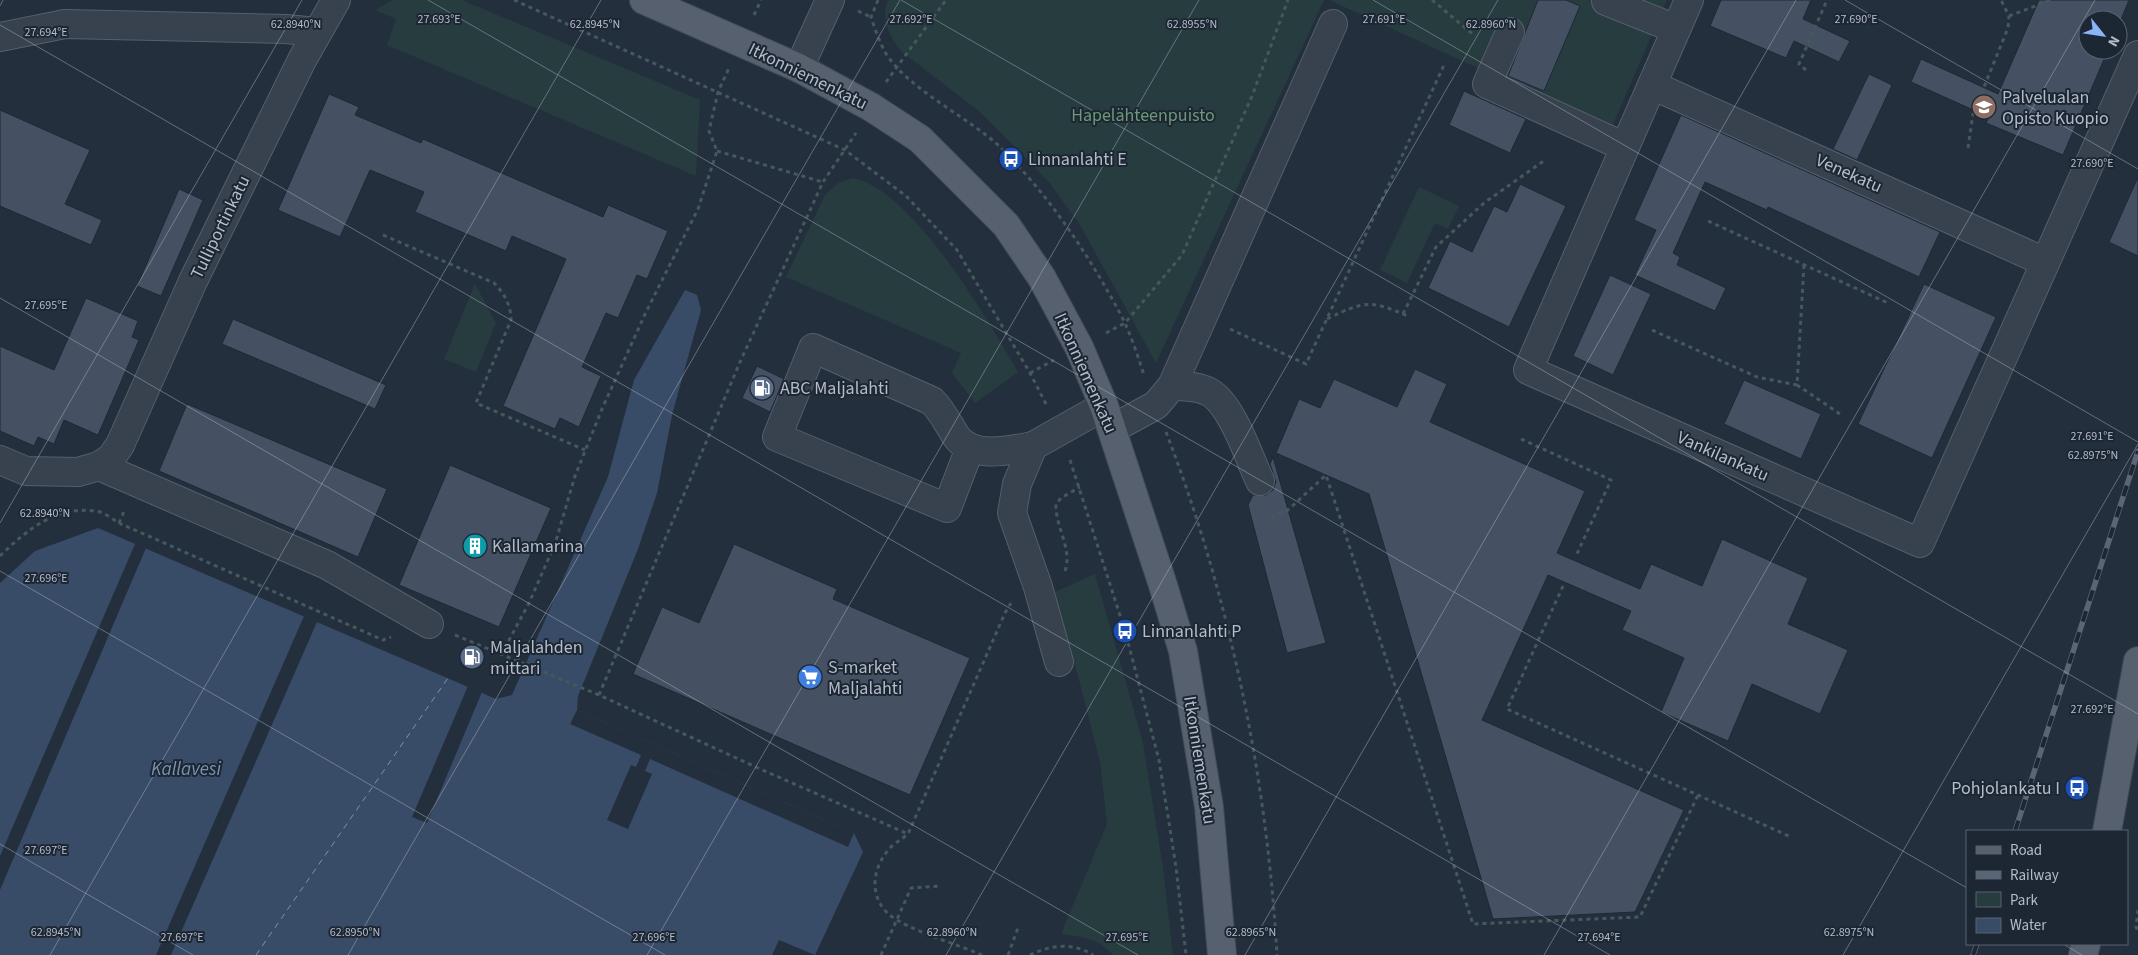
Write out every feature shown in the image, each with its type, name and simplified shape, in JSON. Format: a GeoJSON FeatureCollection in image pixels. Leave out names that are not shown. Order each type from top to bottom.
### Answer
{"type":"FeatureCollection","features":[{"type":"Feature","properties":{"kind":"main road","name":"Itkonniemenkatu"},"geometry":{"type":"LineString","coordinates":[[644,0],[799,68],[871,106],[920,139],[1006,225],[1042,278],[1079,348],[1108,417],[1183,651],[1209,807],[1222,955]]}},
{"type":"Feature","properties":{"kind":"main road"},"geometry":{"type":"LineString","coordinates":[[2107,830],[2138,661]]}},
{"type":"Feature","properties":{"kind":"street","name":"Tulliportinkatu"},"geometry":{"type":"LineString","coordinates":[[105,462],[120,445],[193,281],[317,32],[336,0]]}},
{"type":"Feature","properties":{"kind":"street"},"geometry":{"type":"LineString","coordinates":[[799,68],[830,0]]}},
{"type":"Feature","properties":{"kind":"street","name":"Vankilankatu"},"geometry":{"type":"LineString","coordinates":[[1689,0],[1528,370],[1920,543],[2045,262]]}},
{"type":"Feature","properties":{"kind":"street"},"geometry":{"type":"LineString","coordinates":[[1606,1],[1676,29]]}},
{"type":"Feature","properties":{"kind":"street"},"geometry":{"type":"LineString","coordinates":[[0,37],[65,24],[286,29],[317,32]]}},
{"type":"Feature","properties":{"kind":"street"},"geometry":{"type":"LineString","coordinates":[[970,448],[947,508],[777,437],[812,348],[932,401],[942,411],[958,438],[970,448],[988,452],[1033,446],[1108,417],[1156,405],[1172,386],[1333,24]]}},
{"type":"Feature","properties":{"kind":"street"},"geometry":{"type":"LineString","coordinates":[[1506,42],[1487,84],[1625,147]]}},
{"type":"Feature","properties":{"kind":"street"},"geometry":{"type":"LineString","coordinates":[[2045,262],[2138,55]]}},
{"type":"Feature","properties":{"kind":"street","name":"Venekatu"},"geometry":{"type":"LineString","coordinates":[[1652,85],[2045,262]]}},
{"type":"Feature","properties":{"kind":"street"},"geometry":{"type":"LineString","coordinates":[[1172,386],[1191,386],[1208,391],[1222,404],[1232,419],[1260,482]]}},
{"type":"Feature","properties":{"kind":"street"},"geometry":{"type":"LineString","coordinates":[[1033,446],[1017,484],[1012,513],[1038,587],[1058,662]]}},
{"type":"Feature","properties":{"kind":"street"},"geometry":{"type":"LineString","coordinates":[[0,460],[26,471],[78,472],[105,462],[328,565],[429,624]]}},
{"type":"Feature","properties":{"kind":"path"},"geometry":{"type":"LineString","coordinates":[[871,17],[878,0]]}},
{"type":"Feature","properties":{"kind":"path"},"geometry":{"type":"LineString","coordinates":[[896,65],[946,0]]}},
{"type":"Feature","properties":{"kind":"path"},"geometry":{"type":"LineString","coordinates":[[1125,323],[1182,255],[1252,96],[1288,0]]}},
{"type":"Feature","properties":{"kind":"path"},"geometry":{"type":"LineString","coordinates":[[1432,0],[1465,30],[1506,42]]}},
{"type":"Feature","properties":{"kind":"path"},"geometry":{"type":"LineString","coordinates":[[1806,70],[1799,64],[1827,0]]}},
{"type":"Feature","properties":{"kind":"path"},"geometry":{"type":"LineString","coordinates":[[1968,148],[1973,114],[2008,28],[2009,16],[2001,0]]}},
{"type":"Feature","properties":{"kind":"path"},"geometry":{"type":"LineString","coordinates":[[2009,16],[2051,0]]}},
{"type":"Feature","properties":{"kind":"path"},"geometry":{"type":"LineString","coordinates":[[1203,316],[1306,364],[1444,65]]}},
{"type":"Feature","properties":{"kind":"path"},"geometry":{"type":"LineString","coordinates":[[501,655],[529,603],[557,537],[575,476],[646,312],[698,209],[717,151],[709,130],[718,92]]}},
{"type":"Feature","properties":{"kind":"path"},"geometry":{"type":"LineString","coordinates":[[599,695],[740,362],[823,182],[845,150]]}},
{"type":"Feature","properties":{"kind":"path"},"geometry":{"type":"LineString","coordinates":[[717,151],[823,182]]}},
{"type":"Feature","properties":{"kind":"path"},"geometry":{"type":"LineString","coordinates":[[1402,314],[1436,247],[1484,203],[1545,160]]}},
{"type":"Feature","properties":{"kind":"path"},"geometry":{"type":"LineString","coordinates":[[1708,221],[1888,303]]}},
{"type":"Feature","properties":{"kind":"path"},"geometry":{"type":"LineString","coordinates":[[383,235],[494,283],[501,290],[511,310],[511,320],[476,403],[586,450]]}},
{"type":"Feature","properties":{"kind":"path"},"geometry":{"type":"LineString","coordinates":[[1798,385],[1804,265]]}},
{"type":"Feature","properties":{"kind":"path"},"geometry":{"type":"LineString","coordinates":[[1326,320],[1352,307],[1371,303],[1383,305],[1410,317]]}},
{"type":"Feature","properties":{"kind":"path"},"geometry":{"type":"LineString","coordinates":[[1652,330],[1757,377],[1798,385],[1840,414]]}},
{"type":"Feature","properties":{"kind":"path"},"geometry":{"type":"LineString","coordinates":[[1521,439],[1611,480],[1576,556]]}},
{"type":"Feature","properties":{"kind":"path"},"geometry":{"type":"LineString","coordinates":[[1270,517],[1288,510],[1326,475],[1473,924],[1640,917],[1698,795]]}},
{"type":"Feature","properties":{"kind":"path"},"geometry":{"type":"LineString","coordinates":[[982,955],[896,920],[884,910],[875,896],[874,881],[879,864],[890,848],[908,834],[1005,613],[1020,595],[1056,578],[1065,571],[1068,555],[1058,522],[1056,504],[1061,498],[1080,487]]}},
{"type":"Feature","properties":{"kind":"path"},"geometry":{"type":"LineString","coordinates":[[0,556],[27,530],[59,513],[96,510],[119,523],[382,640],[429,624],[599,695],[908,834]]}},
{"type":"Feature","properties":{"kind":"path"},"geometry":{"type":"LineString","coordinates":[[1563,586],[1507,709],[1790,837]]}},
{"type":"Feature","properties":{"kind":"path"},"geometry":{"type":"LineString","coordinates":[[881,955],[911,888],[940,886]]}},
{"type":"Feature","properties":{"kind":"path"},"geometry":{"type":"LineString","coordinates":[[2138,910],[2136,927],[2138,931]]}},
{"type":"Feature","properties":{"kind":"path"},"geometry":{"type":"LineString","coordinates":[[1008,955],[1019,925]]}},
{"type":"Feature","properties":{"kind":"path"},"geometry":{"type":"LineString","coordinates":[[1030,955],[1041,950],[1061,946],[1087,951],[1093,955]]}},
{"type":"Feature","properties":{"kind":"green space"},"geometry":{"type":"Polygon","coordinates":[[[393,0],[462,0],[700,100],[696,176],[387,45],[396,19],[375,10],[393,0]]]}},
{"type":"Feature","properties":{"kind":"green space","name":"Hapelähteenpuisto"},"geometry":{"type":"Polygon","coordinates":[[[888,0],[1324,0],[1156,363],[1080,225],[1049,182],[980,112],[902,52],[888,28],[885,13],[888,0]]]}},
{"type":"Feature","properties":{"kind":"green space"},"geometry":{"type":"Polygon","coordinates":[[[1329,0],[1667,0],[1611,129],[1329,0]]]}},
{"type":"Feature","properties":{"kind":"green space"},"geometry":{"type":"Polygon","coordinates":[[[853,178],[876,188],[900,206],[924,231],[947,260],[988,321],[1018,372],[975,403],[952,373],[961,353],[786,277],[825,195],[838,183],[853,178]]]}},
{"type":"Feature","properties":{"kind":"green space"},"geometry":{"type":"Polygon","coordinates":[[[1419,187],[1459,206],[1448,229],[1435,223],[1407,283],[1380,270],[1419,187]]]}},
{"type":"Feature","properties":{"kind":"green space"},"geometry":{"type":"Polygon","coordinates":[[[475,284],[496,323],[476,372],[444,359],[475,284]]]}},
{"type":"Feature","properties":{"kind":"green space"},"geometry":{"type":"Polygon","coordinates":[[[1095,574],[1143,743],[1163,868],[1173,955],[1113,955],[1102,945],[1083,937],[1061,934],[1107,824],[1100,762],[1078,676],[1053,593],[1095,574]]]}},
{"type":"Feature","properties":{"kind":"water","name":"Kallavesi"},"geometry":{"type":"Polygon","coordinates":[[[685,290],[697,295],[701,310],[672,415],[657,493],[638,549],[578,696],[577,710],[854,833],[863,852],[815,955],[779,940],[772,955],[0,955],[0,583],[35,551],[98,528],[496,699],[512,695],[608,477],[634,380],[685,290]]]}},
{"type":"Feature","properties":{"kind":"pier"},"geometry":{"type":"Polygon","coordinates":[[[135,544],[146,548],[0,890],[0,856],[135,544]]]}},
{"type":"Feature","properties":{"kind":"pier"},"geometry":{"type":"Polygon","coordinates":[[[304,616],[317,622],[171,955],[156,955],[304,616]]]}},
{"type":"Feature","properties":{"kind":"pier"},"geometry":{"type":"Polygon","coordinates":[[[468,686],[482,692],[427,823],[412,817],[468,686]]]}},
{"type":"Feature","properties":{"kind":"pier"},"geometry":{"type":"Polygon","coordinates":[[[577,710],[854,833],[848,847],[650,759],[645,771],[652,774],[628,829],[607,820],[631,765],[636,767],[641,755],[570,724],[577,710]]]}},
{"type":"Feature","properties":{"kind":"building"},"geometry":{"type":"Polygon","coordinates":[[[1538,0],[1566,0],[1580,6],[1544,91],[1508,76],[1538,0]]]}},
{"type":"Feature","properties":{"kind":"building"},"geometry":{"type":"Polygon","coordinates":[[[1721,0],[1811,0],[1803,19],[1850,41],[1839,62],[1794,41],[1786,58],[1710,26],[1721,0]]]}},
{"type":"Feature","properties":{"kind":"building"},"geometry":{"type":"Polygon","coordinates":[[[2039,0],[2129,0],[2125,10],[2078,10],[2078,60],[2104,60],[2063,155],[1986,123],[1989,117],[1911,82],[1921,59],[1998,94],[2039,0]]]}},
{"type":"Feature","properties":{"kind":"building"},"geometry":{"type":"Polygon","coordinates":[[[1869,74],[1892,85],[1857,160],[1833,149],[1869,74]]]}},
{"type":"Feature","properties":{"kind":"building"},"geometry":{"type":"Polygon","coordinates":[[[1464,91],[1526,119],[1510,153],[1449,125],[1464,91]]]}},
{"type":"Feature","properties":{"kind":"building"},"geometry":{"type":"Polygon","coordinates":[[[329,94],[359,107],[355,115],[421,143],[423,139],[603,217],[608,205],[668,231],[647,279],[637,275],[618,318],[606,313],[582,367],[601,376],[579,427],[560,418],[555,429],[503,406],[566,259],[512,236],[506,251],[415,212],[424,192],[370,170],[340,237],[278,210],[329,94]]]}},
{"type":"Feature","properties":{"kind":"building"},"geometry":{"type":"Polygon","coordinates":[[[0,110],[90,150],[65,204],[102,220],[91,245],[0,206],[0,110]]]}},
{"type":"Feature","properties":{"kind":"building"},"geometry":{"type":"Polygon","coordinates":[[[1681,115],[1940,232],[1919,277],[1768,207],[1767,210],[1705,182],[1673,253],[1680,257],[1677,265],[1726,288],[1715,311],[1635,275],[1656,230],[1634,220],[1681,115]]]}},
{"type":"Feature","properties":{"kind":"building"},"geometry":{"type":"Polygon","coordinates":[[[2138,177],[2138,256],[2109,242],[2138,177]]]}},
{"type":"Feature","properties":{"kind":"building"},"geometry":{"type":"Polygon","coordinates":[[[1520,184],[1566,206],[1509,327],[1428,288],[1450,241],[1472,252],[1494,206],[1507,212],[1520,184]]]}},
{"type":"Feature","properties":{"kind":"building"},"geometry":{"type":"Polygon","coordinates":[[[179,189],[203,200],[161,296],[137,286],[179,189]]]}},
{"type":"Feature","properties":{"kind":"building"},"geometry":{"type":"Polygon","coordinates":[[[1610,275],[1651,294],[1613,375],[1573,356],[1610,275]]]}},
{"type":"Feature","properties":{"kind":"building"},"geometry":{"type":"Polygon","coordinates":[[[1924,284],[1996,317],[1932,458],[1858,424],[1924,284]]]}},
{"type":"Feature","properties":{"kind":"building"},"geometry":{"type":"Polygon","coordinates":[[[86,298],[138,321],[132,337],[139,340],[98,435],[64,420],[54,444],[38,437],[34,446],[0,431],[0,346],[54,370],[86,298]]]}},
{"type":"Feature","properties":{"kind":"building"},"geometry":{"type":"Polygon","coordinates":[[[233,319],[386,385],[375,409],[222,344],[233,319]]]}},
{"type":"Feature","properties":{"kind":"building"},"geometry":{"type":"Polygon","coordinates":[[[757,366],[784,379],[770,412],[742,398],[757,366]]]}},
{"type":"Feature","properties":{"kind":"building"},"geometry":{"type":"Polygon","coordinates":[[[1415,369],[1447,384],[1430,422],[1585,491],[1557,553],[1640,589],[1651,564],[1702,586],[1722,539],[1808,578],[1788,624],[1848,650],[1820,714],[1752,684],[1728,741],[1661,712],[1684,658],[1622,630],[1631,611],[1548,575],[1482,720],[1684,810],[1635,912],[1493,919],[1369,494],[1276,453],[1299,399],[1320,408],[1334,379],[1397,407],[1415,369]]]}},
{"type":"Feature","properties":{"kind":"building"},"geometry":{"type":"Polygon","coordinates":[[[1744,380],[1821,414],[1801,459],[1724,424],[1744,380]]]}},
{"type":"Feature","properties":{"kind":"building"},"geometry":{"type":"Polygon","coordinates":[[[187,404],[387,489],[358,557],[159,471],[187,404]]]}},
{"type":"Feature","properties":{"kind":"building"},"geometry":{"type":"Polygon","coordinates":[[[1273,457],[1326,643],[1287,653],[1248,505],[1253,495],[1266,495],[1273,490],[1276,482],[1270,464],[1273,457]]]}},
{"type":"Feature","properties":{"kind":"building","name":"Kallamarina"},"geometry":{"type":"Polygon","coordinates":[[[450,465],[551,508],[499,627],[399,585],[450,465]]]}},
{"type":"Feature","properties":{"kind":"building"},"geometry":{"type":"Polygon","coordinates":[[[734,544],[837,589],[833,599],[970,658],[910,795],[633,674],[662,607],[699,623],[734,544]]]}},
{"type":"Feature","properties":{"kind":"ferry route"},"geometry":{"type":"LineString","coordinates":[[256,955],[448,678]]}},
{"type":"Feature","properties":{"kind":"railway"},"geometry":{"type":"LineString","coordinates":[[2015,830],[2138,451]]}},
{"type":"Feature","properties":{"kind":"railway"},"geometry":{"type":"LineString","coordinates":[[1973,955],[1977,945]]}},
{"type":"Feature","properties":{"kind":"place","name":"Palvelualan Opisto Kuopio"},"geometry":{"type":"Point","coordinates":[1984,107]}},
{"type":"Feature","properties":{"kind":"place","name":"Linnanlahti E"},"geometry":{"type":"Point","coordinates":[1011,159]}},
{"type":"Feature","properties":{"kind":"place","name":"ABC Maljalahti"},"geometry":{"type":"Point","coordinates":[762,388]}},
{"type":"Feature","properties":{"kind":"place","name":"Kallamarina"},"geometry":{"type":"Point","coordinates":[475,546]}},
{"type":"Feature","properties":{"kind":"place","name":"Linnanlahti P"},"geometry":{"type":"Point","coordinates":[1125,631]}},
{"type":"Feature","properties":{"kind":"place","name":"Maljalahden mittari"},"geometry":{"type":"Point","coordinates":[472,657]}},
{"type":"Feature","properties":{"kind":"place","name":"S-market Maljalahti"},"geometry":{"type":"Point","coordinates":[810,677]}},
{"type":"Feature","properties":{"kind":"place","name":"Pohjolankatu I"},"geometry":{"type":"Point","coordinates":[2077,788]}}]}
